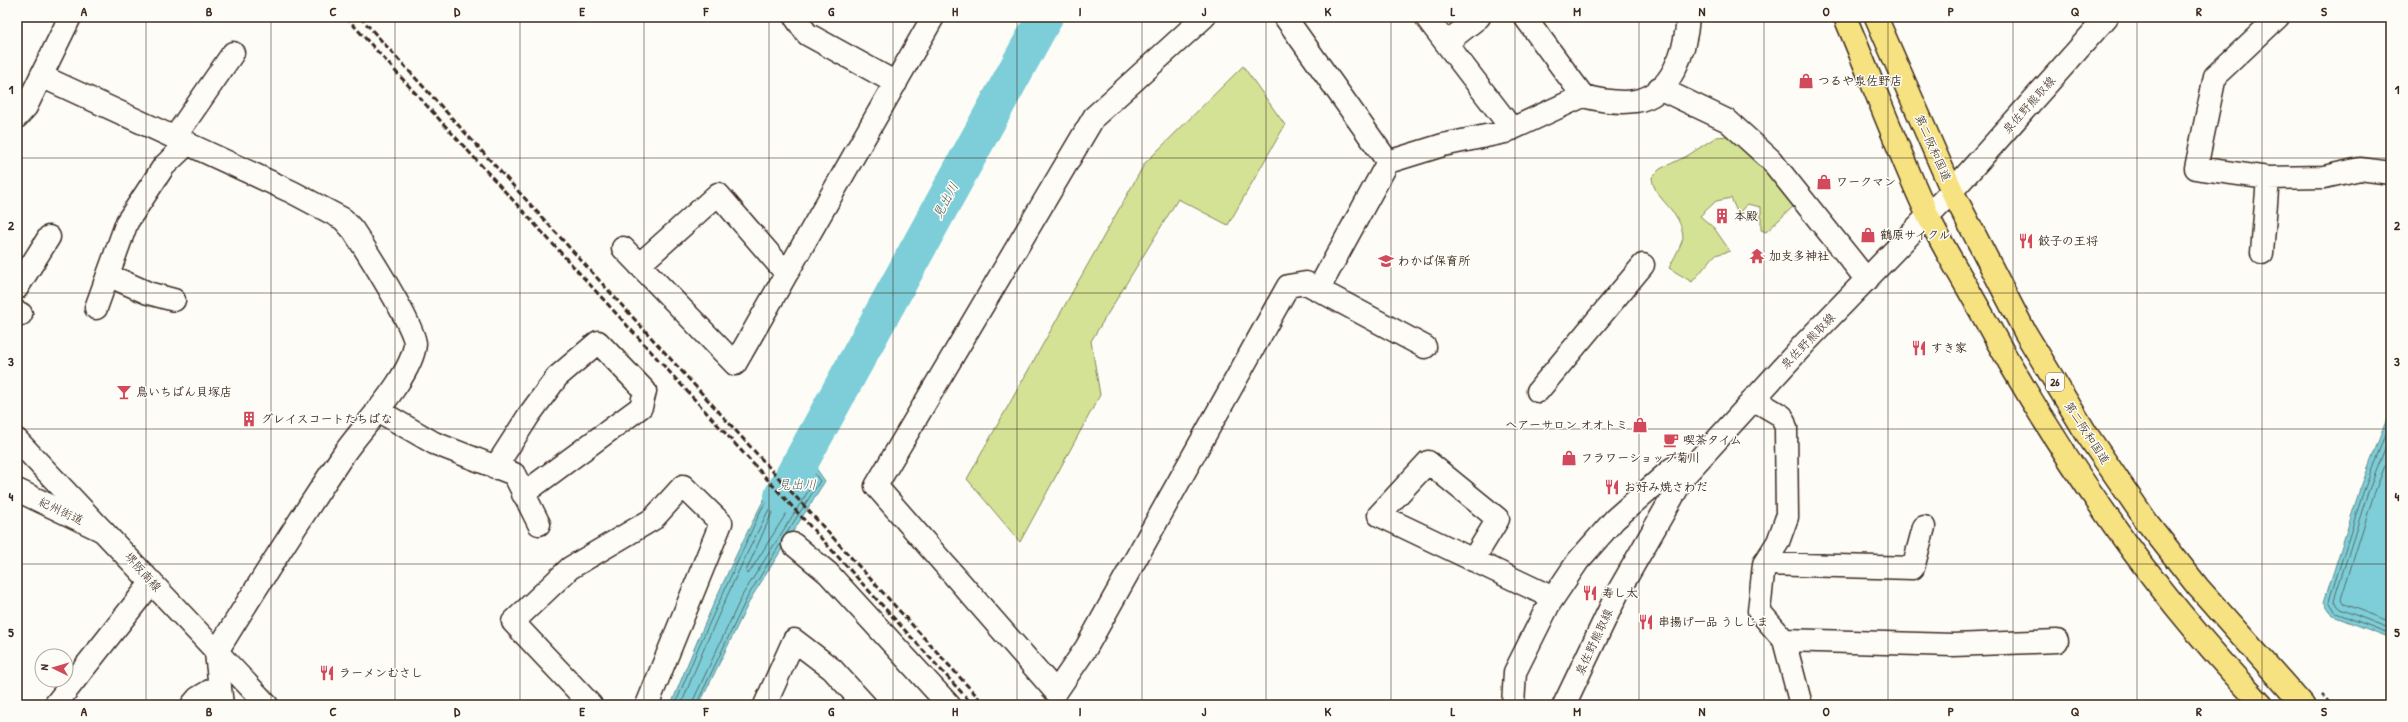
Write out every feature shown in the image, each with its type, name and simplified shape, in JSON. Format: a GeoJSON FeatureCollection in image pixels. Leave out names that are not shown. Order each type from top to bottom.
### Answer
{"type":"FeatureCollection","features":[{"type":"Feature","properties":{"kind":"highway","name":"26"},"geometry":{"type":"LineString","coordinates":[[1845,17],[1929,216],[2007,361],[2077,475],[2179,609],[2235,677],[2262,705]]}},
{"type":"Feature","properties":{"kind":"highway","name":"第二阪和国道"},"geometry":{"type":"LineString","coordinates":[[1876,17],[1952,191],[2025,332],[2086,433],[2147,522],[2194,581],[2303,705]]}},
{"type":"Feature","properties":{"kind":"street"},"geometry":{"type":"LineString","coordinates":[[17,117],[26,107],[70,17]]}},
{"type":"Feature","properties":{"kind":"street"},"geometry":{"type":"LineString","coordinates":[[623,248],[735,364],[933,17]]}},
{"type":"Feature","properties":{"kind":"street"},"geometry":{"type":"LineString","coordinates":[[1204,17],[1094,117],[876,486],[1056,692],[1086,648],[1288,286],[1306,283],[1425,347]]}},
{"type":"Feature","properties":{"kind":"street"},"geometry":{"type":"LineString","coordinates":[[1285,17],[1388,162]]}},
{"type":"Feature","properties":{"kind":"street"},"geometry":{"type":"LineString","coordinates":[[1426,17],[1512,129]]}},
{"type":"Feature","properties":{"kind":"street"},"geometry":{"type":"LineString","coordinates":[[1446,42],[1479,17]]}},
{"type":"Feature","properties":{"kind":"street"},"geometry":{"type":"LineString","coordinates":[[1525,17],[1583,96]]}},
{"type":"Feature","properties":{"kind":"street"},"geometry":{"type":"LineString","coordinates":[[1318,290],[1388,162],[1443,145],[1512,129],[1583,96],[1604,101],[1634,102],[1651,96],[1668,79],[1682,54],[1688,17]]}},
{"type":"Feature","properties":{"kind":"street","name":"泉佐野熊取線"},"geometry":{"type":"LineString","coordinates":[[1564,705],[1618,592],[1685,475],[1753,400],[1929,216],[2107,17]]}},
{"type":"Feature","properties":{"kind":"street"},"geometry":{"type":"LineString","coordinates":[[2278,17],[2214,76],[2196,168],[2268,178],[2324,177],[2360,169],[2391,173]]}},
{"type":"Feature","properties":{"kind":"street"},"geometry":{"type":"LineString","coordinates":[[807,23],[896,83]]}},
{"type":"Feature","properties":{"kind":"street"},"geometry":{"type":"LineString","coordinates":[[96,308],[127,222],[181,140],[233,53]]}},
{"type":"Feature","properties":{"kind":"street"},"geometry":{"type":"LineString","coordinates":[[41,76],[292,192],[343,219],[350,226],[403,314],[416,342],[411,361],[346,451],[216,653],[221,695],[198,698],[192,705]]}},
{"type":"Feature","properties":{"kind":"street"},"geometry":{"type":"LineString","coordinates":[[1660,88],[1728,121],[1771,160],[1867,280]]}},
{"type":"Feature","properties":{"kind":"street"},"geometry":{"type":"LineString","coordinates":[[2262,253],[2268,178]]}},
{"type":"Feature","properties":{"kind":"street"},"geometry":{"type":"LineString","coordinates":[[639,265],[718,194],[786,273]]}},
{"type":"Feature","properties":{"kind":"street"},"geometry":{"type":"LineString","coordinates":[[17,288],[49,237]]}},
{"type":"Feature","properties":{"kind":"street"},"geometry":{"type":"LineString","coordinates":[[1538,391],[1643,265]]}},
{"type":"Feature","properties":{"kind":"street"},"geometry":{"type":"LineString","coordinates":[[108,275],[148,293],[174,300]]}},
{"type":"Feature","properties":{"kind":"street"},"geometry":{"type":"LineString","coordinates":[[496,468],[529,415],[558,377],[598,342],[645,391],[641,407],[523,494]]}},
{"type":"Feature","properties":{"kind":"street"},"geometry":{"type":"LineString","coordinates":[[1753,400],[1782,416],[1786,428],[1787,517],[1778,542],[1764,564],[1759,611],[1784,640],[1801,705]]}},
{"type":"Feature","properties":{"kind":"street"},"geometry":{"type":"LineString","coordinates":[[377,410],[434,443],[514,474],[539,524]]}},
{"type":"Feature","properties":{"kind":"street","name":"堺阪南線"},"geometry":{"type":"LineString","coordinates":[[17,440],[106,532],[216,653],[267,705]]}},
{"type":"Feature","properties":{"kind":"street"},"geometry":{"type":"LineString","coordinates":[[1473,560],[1498,519],[1428,462],[1379,515],[1473,560],[1553,598]]}},
{"type":"Feature","properties":{"kind":"street"},"geometry":{"type":"LineString","coordinates":[[1513,705],[1516,672],[1553,598],[1578,562],[1615,519],[1673,468]]}},
{"type":"Feature","properties":{"kind":"street"},"geometry":{"type":"LineString","coordinates":[[590,705],[513,622],[570,568],[653,519],[683,486],[721,523],[648,705]]}},
{"type":"Feature","properties":{"kind":"street","name":"紀州街道"},"geometry":{"type":"LineString","coordinates":[[17,490],[106,532]]}},
{"type":"Feature","properties":{"kind":"street"},"geometry":{"type":"LineString","coordinates":[[1764,564],[1913,568],[1924,527]]}},
{"type":"Feature","properties":{"kind":"street"},"geometry":{"type":"LineString","coordinates":[[793,544],[828,573],[948,705]]}},
{"type":"Feature","properties":{"kind":"street"},"geometry":{"type":"LineString","coordinates":[[55,705],[152,582]]}},
{"type":"Feature","properties":{"kind":"street"},"geometry":{"type":"LineString","coordinates":[[765,705],[794,640],[832,669],[865,705]]}},
{"type":"Feature","properties":{"kind":"street"},"geometry":{"type":"LineString","coordinates":[[1784,640],[1953,645],[2057,641]]}},
{"type":"Feature","properties":{"kind":"path"},"geometry":{"type":"LineString","coordinates":[[2321,694],[2332,705]]}},
{"type":"Feature","properties":{"kind":"green space"},"geometry":{"type":"Polygon","coordinates":[[[1243,66],[1285,125],[1228,225],[1178,199],[1091,341],[1100,395],[1020,542],[967,479],[1145,163],[1243,66]]]}},
{"type":"Feature","properties":{"kind":"green space"},"geometry":{"type":"Polygon","coordinates":[[[1728,136],[1768,166],[1797,203],[1766,232],[1761,230],[1761,207],[1747,204],[1738,214],[1731,198],[1716,201],[1700,216],[1714,228],[1730,251],[1715,255],[1692,282],[1669,268],[1683,240],[1683,237],[1678,219],[1657,192],[1652,177],[1660,169],[1687,156],[1716,137],[1728,136]]]}},
{"type":"Feature","properties":{"kind":"water"},"geometry":{"type":"Polygon","coordinates":[[[2391,408],[2391,638],[2333,616],[2324,602],[2359,492],[2391,408]]]}},
{"type":"Feature","properties":{"kind":"water","name":"見出川"},"geometry":{"type":"Polygon","coordinates":[[[796,440],[825,481],[751,598],[699,705],[671,705],[729,570],[761,504],[796,440]]]}},
{"type":"Feature","properties":{"kind":"waterway","name":"見出川"},"geometry":{"type":"LineString","coordinates":[[782,496],[1045,17]]}},
{"type":"Feature","properties":{"kind":"railway"},"geometry":{"type":"LineString","coordinates":[[346,17],[973,705]]}},
{"type":"Feature","properties":{"kind":"railway"},"geometry":{"type":"LineString","coordinates":[[360,17],[985,705]]}},
{"type":"Feature","properties":{"kind":"place","name":"つるや泉佐野店"},"geometry":{"type":"Point","coordinates":[1806,81]}},
{"type":"Feature","properties":{"kind":"place","name":"ワークマン"},"geometry":{"type":"Point","coordinates":[1824,182]}},
{"type":"Feature","properties":{"kind":"place","name":"本殿"},"geometry":{"type":"Point","coordinates":[1722,216]}},
{"type":"Feature","properties":{"kind":"place","name":"鶴原サイクル"},"geometry":{"type":"Point","coordinates":[1868,235]}},
{"type":"Feature","properties":{"kind":"place","name":"餃子の王将"},"geometry":{"type":"Point","coordinates":[2026,241]}},
{"type":"Feature","properties":{"kind":"place","name":"加支多神社"},"geometry":{"type":"Point","coordinates":[1757,256]}},
{"type":"Feature","properties":{"kind":"place","name":"わかば保育所"},"geometry":{"type":"Point","coordinates":[1386,261]}},
{"type":"Feature","properties":{"kind":"place","name":"すき家"},"geometry":{"type":"Point","coordinates":[1919,348]}},
{"type":"Feature","properties":{"kind":"place","name":"鳥いちばん貝塚店"},"geometry":{"type":"Point","coordinates":[124,392]}},
{"type":"Feature","properties":{"kind":"place","name":"グレイスコートたちばな"},"geometry":{"type":"Point","coordinates":[249,419]}},
{"type":"Feature","properties":{"kind":"place","name":"ヘアーサロン オオトミ"},"geometry":{"type":"Point","coordinates":[1640,425]}},
{"type":"Feature","properties":{"kind":"place","name":"喫茶タイム"},"geometry":{"type":"Point","coordinates":[1671,440]}},
{"type":"Feature","properties":{"kind":"place","name":"フラワーショップ菊川"},"geometry":{"type":"Point","coordinates":[1569,458]}},
{"type":"Feature","properties":{"kind":"place","name":"お好み焼さわだ"},"geometry":{"type":"Point","coordinates":[1612,487]}},
{"type":"Feature","properties":{"kind":"place","name":"寿し太"},"geometry":{"type":"Point","coordinates":[1590,593]}},
{"type":"Feature","properties":{"kind":"place","name":"串揚げ一品 うしじま"},"geometry":{"type":"Point","coordinates":[1646,622]}},
{"type":"Feature","properties":{"kind":"place","name":"ラーメンむさし"},"geometry":{"type":"Point","coordinates":[327,673]}}]}
